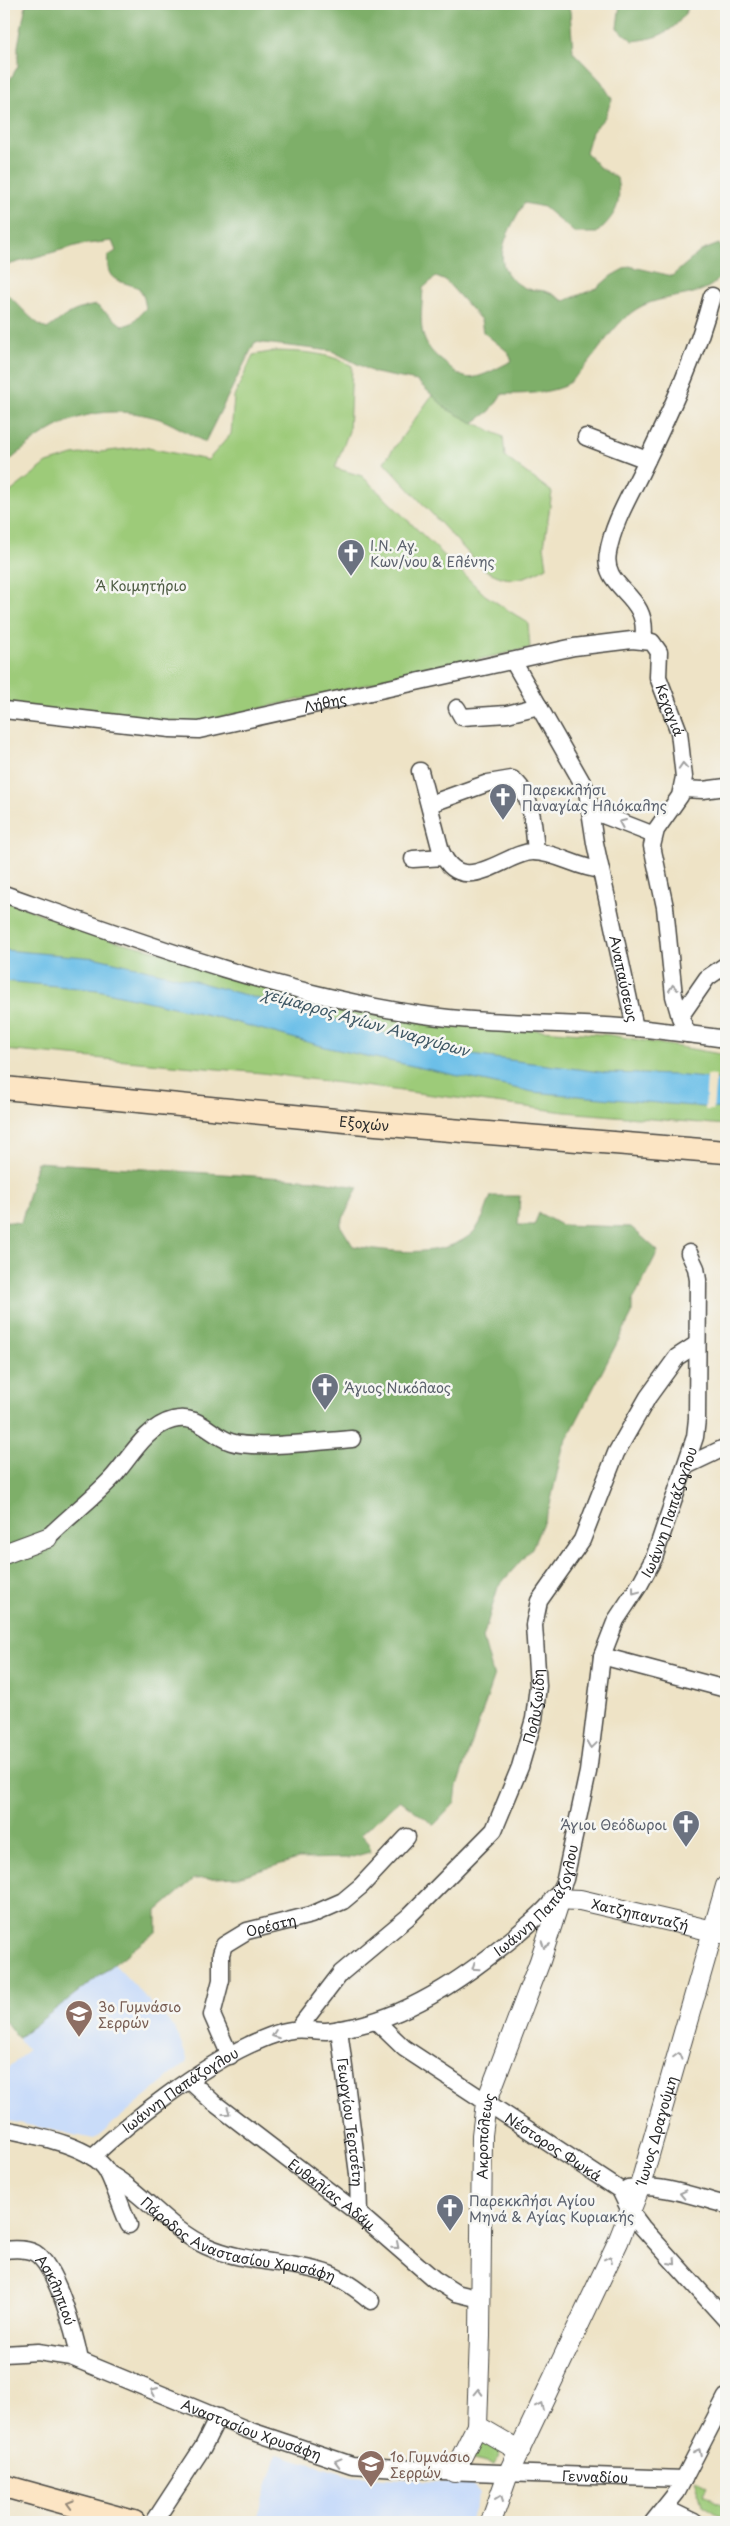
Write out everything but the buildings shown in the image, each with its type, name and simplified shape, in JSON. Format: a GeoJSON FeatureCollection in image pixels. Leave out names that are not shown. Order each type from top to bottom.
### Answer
{"type":"FeatureCollection","features":[{"type":"Feature","properties":{"kind":"main road","name":"Εξοχών"},"geometry":{"type":"LineString","coordinates":[[4,1088],[435,1129],[726,1152]]}},
{"type":"Feature","properties":{"kind":"main road"},"geometry":{"type":"LineString","coordinates":[[4,2486],[134,2522]]}},
{"type":"Feature","properties":{"kind":"street"},"geometry":{"type":"LineString","coordinates":[[643,640],[645,622],[642,613],[615,581],[606,561],[616,527],[682,385],[712,296]]}},
{"type":"Feature","properties":{"kind":"street"},"geometry":{"type":"LineString","coordinates":[[586,437],[647,460]]}},
{"type":"Feature","properties":{"kind":"street","name":"Λήθης"},"geometry":{"type":"LineString","coordinates":[[4,710],[161,728],[198,730],[591,644],[643,640]]}},
{"type":"Feature","properties":{"kind":"street","name":"Κεχαγιά"},"geometry":{"type":"LineString","coordinates":[[643,640],[652,642],[658,648],[658,676],[674,716],[681,741],[684,769],[682,790],[678,800],[654,835]]}},
{"type":"Feature","properties":{"kind":"street","name":"Αναπαύσεως"},"geometry":{"type":"LineString","coordinates":[[512,661],[583,782],[635,1028],[726,1039]]}},
{"type":"Feature","properties":{"kind":"street"},"geometry":{"type":"LineString","coordinates":[[457,708],[462,717],[507,714],[539,706]]}},
{"type":"Feature","properties":{"kind":"street"},"geometry":{"type":"LineString","coordinates":[[420,771],[444,857],[455,868],[472,873],[502,864],[524,853],[536,852],[583,867],[601,870]]}},
{"type":"Feature","properties":{"kind":"street"},"geometry":{"type":"LineString","coordinates":[[430,804],[488,783],[512,779],[517,783],[531,809],[536,852]]}},
{"type":"Feature","properties":{"kind":"street"},"geometry":{"type":"LineString","coordinates":[[682,790],[726,787]]}},
{"type":"Feature","properties":{"kind":"street"},"geometry":{"type":"LineString","coordinates":[[590,810],[654,835],[652,848],[665,907],[673,990],[680,1017],[688,1034]]}},
{"type":"Feature","properties":{"kind":"street"},"geometry":{"type":"LineString","coordinates":[[413,858],[444,857]]}},
{"type":"Feature","properties":{"kind":"street"},"geometry":{"type":"LineString","coordinates":[[4,894],[114,934],[285,986],[357,1003],[452,1018],[635,1028]]}},
{"type":"Feature","properties":{"kind":"street"},"geometry":{"type":"LineString","coordinates":[[680,1017],[707,978],[726,965]]}},
{"type":"Feature","properties":{"kind":"street","name":"Ιωάννη Παπάζογλου"},"geometry":{"type":"LineString","coordinates":[[92,2157],[128,2126],[190,2081],[230,2056],[267,2038],[298,2029],[339,2029],[376,2021],[408,2007],[473,1969],[557,1899],[565,1879],[588,1772],[602,1656],[616,1620],[640,1584],[654,1558],[686,1466],[697,1426],[698,1280],[696,1268],[689,1253]]}},
{"type":"Feature","properties":{"kind":"street","name":"Πολυζωίδη"},"geometry":{"type":"LineString","coordinates":[[298,2029],[310,2010],[341,1973],[408,1917],[494,1830],[520,1767],[534,1718],[538,1686],[534,1626],[539,1600],[582,1540],[616,1453],[648,1397],[677,1357],[697,1344]]}},
{"type":"Feature","properties":{"kind":"street"},"geometry":{"type":"LineString","coordinates":[[4,1554],[47,1538],[111,1479],[128,1457],[156,1428],[173,1420],[187,1419],[204,1424],[217,1436],[232,1443],[256,1445],[352,1439]]}},
{"type":"Feature","properties":{"kind":"street"},"geometry":{"type":"LineString","coordinates":[[686,1466],[726,1447]]}},
{"type":"Feature","properties":{"kind":"street"},"geometry":{"type":"LineString","coordinates":[[602,1656],[726,1689]]}},
{"type":"Feature","properties":{"kind":"street","name":"Ορέστη"},"geometry":{"type":"LineString","coordinates":[[230,2056],[212,2015],[221,1980],[221,1954],[224,1945],[247,1931],[312,1914],[343,1901],[407,1838]]}},
{"type":"Feature","properties":{"kind":"street","name":"Ίωνος Δραγούμη"},"geometry":{"type":"LineString","coordinates":[[491,2522],[508,2474],[640,2186],[720,1932],[726,1886]]}},
{"type":"Feature","properties":{"kind":"street","name":"Χατζηπανταζή"},"geometry":{"type":"LineString","coordinates":[[557,1899],[587,1901],[720,1932]]}},
{"type":"Feature","properties":{"kind":"street","name":"Ακροπόλεως"},"geometry":{"type":"LineString","coordinates":[[476,2426],[482,2135],[486,2103],[540,1961],[557,1899]]}},
{"type":"Feature","properties":{"kind":"street","name":"Νέστορος Φωκά"},"geometry":{"type":"LineString","coordinates":[[376,2021],[404,2048],[620,2190]]}},
{"type":"Feature","properties":{"kind":"street","name":"Γεωργίου Τερτσέτη"},"geometry":{"type":"LineString","coordinates":[[339,2029],[358,2174],[359,2214]]}},
{"type":"Feature","properties":{"kind":"street","name":"Ευθαλίας Αδάμ"},"geometry":{"type":"LineString","coordinates":[[190,2081],[214,2103],[359,2214],[442,2285],[462,2296],[480,2300]]}},
{"type":"Feature","properties":{"kind":"street"},"geometry":{"type":"LineString","coordinates":[[4,2129],[65,2145],[92,2157],[108,2173],[129,2225]]}},
{"type":"Feature","properties":{"kind":"street","name":"Πάροδος Αναστασίου Χρυσάφη"},"geometry":{"type":"LineString","coordinates":[[108,2173],[125,2183],[185,2234],[206,2246],[240,2258],[329,2274],[345,2281],[371,2301]]}},
{"type":"Feature","properties":{"kind":"street"},"geometry":{"type":"LineString","coordinates":[[726,2205],[687,2194],[640,2186],[620,2190],[630,2211],[642,2227],[726,2320]]}},
{"type":"Feature","properties":{"kind":"street","name":"Ασκληπιού"},"geometry":{"type":"LineString","coordinates":[[4,2250],[32,2252],[43,2261],[62,2299],[80,2360]]}},
{"type":"Feature","properties":{"kind":"street","name":"Αναστασίου Χρυσάφη"},"geometry":{"type":"LineString","coordinates":[[4,2354],[48,2352],[80,2360],[218,2418],[310,2453],[352,2465],[508,2474]]}},
{"type":"Feature","properties":{"kind":"street"},"geometry":{"type":"LineString","coordinates":[[653,2522],[665,2508],[684,2479],[726,2397]]}},
{"type":"Feature","properties":{"kind":"street"},"geometry":{"type":"LineString","coordinates":[[154,2522],[203,2447],[218,2418]]}},
{"type":"Feature","properties":{"kind":"street"},"geometry":{"type":"LineString","coordinates":[[454,2472],[476,2426],[520,2450]]}},
{"type":"Feature","properties":{"kind":"street","name":"Γενναδίου"},"geometry":{"type":"LineString","coordinates":[[508,2474],[684,2479]]}},
{"type":"Feature","properties":{"kind":"street"},"geometry":{"type":"LineString","coordinates":[[665,2508],[694,2522]]}},
{"type":"Feature","properties":{"kind":"shaded area"},"geometry":{"type":"Polygon","coordinates":[[[114,1964],[175,2028],[188,2061],[94,2139],[4,2120],[4,2072],[28,2050],[18,2038],[114,1964]]]}},
{"type":"Feature","properties":{"kind":"shaded area","name":"1ο Γυμνάσιο Σερρών"},"geometry":{"type":"Polygon","coordinates":[[[277,2454],[352,2476],[471,2483],[480,2493],[470,2522],[256,2522],[277,2454]]]}},
{"type":"Feature","properties":{"kind":"green space"},"geometry":{"type":"Polygon","coordinates":[[[26,4],[567,4],[570,11],[573,52],[601,81],[612,99],[605,117],[592,132],[586,152],[599,167],[617,178],[618,203],[613,215],[597,233],[575,233],[544,207],[524,203],[506,237],[502,260],[505,270],[513,280],[525,288],[548,292],[564,301],[597,288],[611,276],[629,266],[672,276],[701,251],[719,244],[726,262],[724,272],[717,281],[700,291],[651,302],[632,312],[615,329],[585,366],[564,386],[525,394],[502,394],[490,411],[473,423],[447,409],[417,381],[375,373],[332,351],[255,342],[205,442],[160,419],[131,413],[110,412],[72,420],[54,428],[20,451],[4,466],[4,292],[35,321],[47,329],[74,311],[96,305],[123,326],[132,323],[146,308],[139,288],[111,276],[108,256],[116,251],[112,241],[79,245],[4,266],[4,79],[8,83],[18,66],[18,46],[26,4]],[[436,277],[423,288],[421,323],[425,341],[430,349],[455,371],[470,378],[482,375],[512,361],[508,352],[483,332],[481,320],[446,281],[436,277]]]}},
{"type":"Feature","properties":{"kind":"green space"},"geometry":{"type":"Polygon","coordinates":[[[620,4],[690,4],[680,20],[667,31],[652,38],[633,41],[617,28],[620,4]]]}},
{"type":"Feature","properties":{"kind":"green space","name":"Ά Κοιμητήριο"},"geometry":{"type":"Polygon","coordinates":[[[276,351],[325,355],[352,366],[349,431],[335,468],[362,476],[485,595],[528,623],[530,648],[186,725],[4,707],[4,497],[47,463],[73,455],[144,447],[208,460],[231,434],[234,397],[253,355],[276,351]]]}},
{"type":"Feature","properties":{"kind":"green space"},"geometry":{"type":"Polygon","coordinates":[[[433,394],[447,409],[503,437],[505,457],[552,492],[544,546],[547,567],[522,578],[514,579],[500,577],[482,568],[384,462],[433,394]]]}},
{"type":"Feature","properties":{"kind":"green space"},"geometry":{"type":"Polygon","coordinates":[[[4,900],[112,940],[456,1024],[610,1035],[726,1055],[726,1125],[565,1112],[262,1073],[4,1050],[4,900]]]}},
{"type":"Feature","properties":{"kind":"green space"},"geometry":{"type":"Polygon","coordinates":[[[37,1162],[315,1180],[358,1187],[340,1225],[353,1246],[412,1252],[443,1248],[469,1236],[477,1228],[491,1196],[520,1196],[518,1225],[534,1225],[539,1213],[561,1225],[631,1227],[658,1251],[632,1302],[632,1314],[563,1447],[549,1509],[532,1548],[498,1587],[483,1638],[494,1678],[457,1786],[455,1803],[434,1825],[400,1800],[361,1834],[369,1843],[370,1852],[349,1858],[298,1859],[238,1877],[194,1879],[157,1911],[157,1931],[18,2038],[4,2020],[4,1221],[21,1223],[37,1162]]]}},
{"type":"Feature","properties":{"kind":"green space"},"geometry":{"type":"Polygon","coordinates":[[[473,2437],[502,2448],[495,2465],[465,2458],[473,2437]]]}},
{"type":"Feature","properties":{"kind":"green space"},"geometry":{"type":"Polygon","coordinates":[[[695,2479],[708,2487],[704,2494],[726,2506],[726,2519],[702,2504],[695,2479]]]}},
{"type":"Feature","properties":{"kind":"water"},"geometry":{"type":"Polygon","coordinates":[[[4,950],[97,958],[187,979],[456,1053],[608,1073],[674,1075],[726,1080],[726,1109],[533,1092],[329,1048],[213,1016],[98,990],[4,981],[4,950]]]}},
{"type":"Feature","properties":{"kind":"pier"},"geometry":{"type":"Polygon","coordinates":[[[707,1075],[716,1076],[713,1110],[705,1110],[707,1075]]]}},
{"type":"Feature","properties":{"kind":"place","name":"Ι.Ν. Αγ. Κων/νου & Ελένης"},"geometry":{"type":"Point","coordinates":[351,577]}},
{"type":"Feature","properties":{"kind":"place","name":"Παρεκκλήσι Παναγίας Ηλιόκαλης"},"geometry":{"type":"Point","coordinates":[503,821]}},
{"type":"Feature","properties":{"kind":"place","name":"Άγιος Νικόλαος"},"geometry":{"type":"Point","coordinates":[325,1411]}},
{"type":"Feature","properties":{"kind":"place","name":"Άγιοι Θεόδωροι"},"geometry":{"type":"Point","coordinates":[686,1848]}},
{"type":"Feature","properties":{"kind":"place","name":"3ο Γυμνάσιο Σερρών"},"geometry":{"type":"Point","coordinates":[79,2038]}},
{"type":"Feature","properties":{"kind":"place","name":"Παρεκκλήσι Αγίου Μηνά & Αγίας Κυριακής"},"geometry":{"type":"Point","coordinates":[450,2232]}},
{"type":"Feature","properties":{"kind":"place","name":"1ο Γυμνάσιο Σερρών"},"geometry":{"type":"Point","coordinates":[371,2488]}},
{"type":"Feature","properties":{"kind":"water label","name":"χείμαρρος Αγίων Αναργύρων"},"geometry":{"type":"Point","coordinates":[366,1021]}}]}
